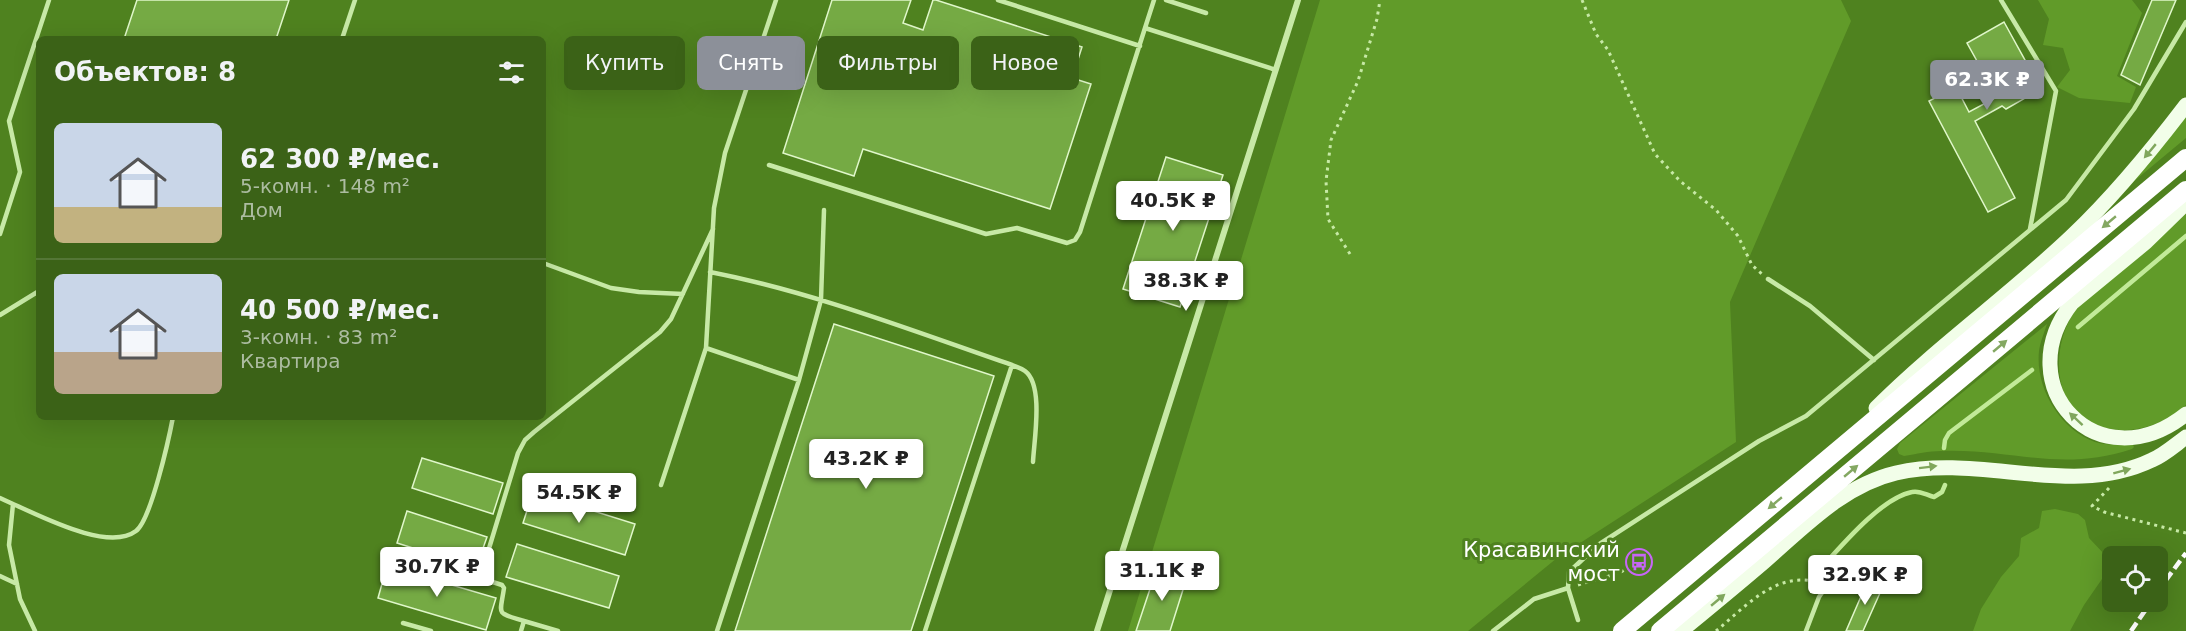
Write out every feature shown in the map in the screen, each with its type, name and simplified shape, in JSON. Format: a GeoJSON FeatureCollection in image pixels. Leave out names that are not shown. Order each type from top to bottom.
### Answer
{"type":"FeatureCollection","features":[{"type":"Feature","properties":{"kind":"highway"},"geometry":{"type":"LineString","coordinates":[[1622,631],[2186,158]]}},
{"type":"Feature","properties":{"kind":"highway"},"geometry":{"type":"LineString","coordinates":[[1660,631],[2186,190]]}},
{"type":"Feature","properties":{"kind":"main road"},"geometry":{"type":"LineString","coordinates":[[1820,465],[1909,375],[2073,235],[2120,187],[2186,105]]}},
{"type":"Feature","properties":{"kind":"main road"},"geometry":{"type":"LineString","coordinates":[[2186,203],[2146,242],[2072,303],[2056,328],[2050,357],[2053,384],[2061,401],[2080,423],[2092,432],[2108,437],[2149,436],[2186,414]]}},
{"type":"Feature","properties":{"kind":"main road"},"geometry":{"type":"LineString","coordinates":[[1681,631],[1838,500],[1873,480],[1895,473],[1940,466],[2093,476],[2113,473],[2154,459],[2186,437]]}},
{"type":"Feature","properties":{"kind":"main road"},"geometry":{"type":"LineString","coordinates":[[1755,570],[1806,509]]}},
{"type":"Feature","properties":{"kind":"street"},"geometry":{"type":"LineString","coordinates":[[1097,631],[1298,0]]}},
{"type":"Feature","properties":{"kind":"lane"},"geometry":{"type":"LineString","coordinates":[[37,36],[49,0]]}},
{"type":"Feature","properties":{"kind":"lane"},"geometry":{"type":"LineString","coordinates":[[343,36],[355,0]]}},
{"type":"Feature","properties":{"kind":"lane"},"geometry":{"type":"LineString","coordinates":[[661,485],[706,348],[714,208],[725,153],[776,0]]}},
{"type":"Feature","properties":{"kind":"lane"},"geometry":{"type":"LineString","coordinates":[[998,0],[1140,46]]}},
{"type":"Feature","properties":{"kind":"lane"},"geometry":{"type":"LineString","coordinates":[[769,165],[986,234],[1017,228],[1067,243],[1075,240],[1080,232],[1154,0]]}},
{"type":"Feature","properties":{"kind":"lane"},"geometry":{"type":"LineString","coordinates":[[1166,0],[1206,13]]}},
{"type":"Feature","properties":{"kind":"lane"},"geometry":{"type":"LineString","coordinates":[[2001,0],[2056,91],[2030,230]]}},
{"type":"Feature","properties":{"kind":"lane"},"geometry":{"type":"LineString","coordinates":[[1578,620],[1568,588],[1569,572],[1598,545],[1759,441],[1806,416],[2066,200],[2134,109],[2186,22]]}},
{"type":"Feature","properties":{"kind":"lane"},"geometry":{"type":"LineString","coordinates":[[1145,28],[1276,70]]}},
{"type":"Feature","properties":{"kind":"lane"},"geometry":{"type":"LineString","coordinates":[[0,234],[20,172],[9,121],[36,39]]}},
{"type":"Feature","properties":{"kind":"lane"},"geometry":{"type":"LineString","coordinates":[[717,631],[799,380],[821,300],[824,210]]}},
{"type":"Feature","properties":{"kind":"lane"},"geometry":{"type":"LineString","coordinates":[[480,578],[518,453],[525,440],[660,332],[671,319],[713,229]]}},
{"type":"Feature","properties":{"kind":"lane"},"geometry":{"type":"LineString","coordinates":[[546,264],[611,288],[683,294]]}},
{"type":"Feature","properties":{"kind":"lane"},"geometry":{"type":"LineString","coordinates":[[710,272],[750,279],[821,300],[1012,365],[1026,372],[1034,384],[1036,401],[1033,462]]}},
{"type":"Feature","properties":{"kind":"lane"},"geometry":{"type":"LineString","coordinates":[[1768,279],[1810,306],[1874,360]]}},
{"type":"Feature","properties":{"kind":"lane"},"geometry":{"type":"LineString","coordinates":[[0,315],[36,293]]}},
{"type":"Feature","properties":{"kind":"lane"},"geometry":{"type":"LineString","coordinates":[[706,348],[799,380]]}},
{"type":"Feature","properties":{"kind":"lane"},"geometry":{"type":"LineString","coordinates":[[925,631],[1012,365]]}},
{"type":"Feature","properties":{"kind":"lane"},"geometry":{"type":"LineString","coordinates":[[0,498],[70,528],[101,537],[122,537],[137,530],[145,515],[164,457],[172,420]]}},
{"type":"Feature","properties":{"kind":"lane"},"geometry":{"type":"LineString","coordinates":[[13,504],[9,545],[20,599],[34,631]]}},
{"type":"Feature","properties":{"kind":"lane"},"geometry":{"type":"LineString","coordinates":[[443,566],[500,584],[504,588],[499,609],[501,613],[558,631]]}},
{"type":"Feature","properties":{"kind":"lane"},"geometry":{"type":"LineString","coordinates":[[0,576],[17,584]]}},
{"type":"Feature","properties":{"kind":"lane"},"geometry":{"type":"LineString","coordinates":[[1806,631],[1819,597],[1826,587]]}},
{"type":"Feature","properties":{"kind":"lane"},"geometry":{"type":"LineString","coordinates":[[1493,631],[1534,599],[1568,588]]}},
{"type":"Feature","properties":{"kind":"lane"},"geometry":{"type":"LineString","coordinates":[[521,631],[524,621]]}},
{"type":"Feature","properties":{"kind":"lane"},"geometry":{"type":"LineString","coordinates":[[403,622],[431,631]]}},
{"type":"Feature","properties":{"kind":"path"},"geometry":{"type":"LineString","coordinates":[[1350,254],[1328,219],[1326,182],[1331,140],[1358,81],[1377,19],[1380,0]]}},
{"type":"Feature","properties":{"kind":"path"},"geometry":{"type":"LineString","coordinates":[[1582,0],[1596,34],[1608,50],[1654,154],[1680,181],[1716,210],[1738,236],[1752,265],[1768,279]]}},
{"type":"Feature","properties":{"kind":"path"},"geometry":{"type":"LineString","coordinates":[[2113,485],[2092,506],[2104,512],[2186,533]]}},
{"type":"Feature","properties":{"kind":"path"},"geometry":{"type":"LineString","coordinates":[[1568,588],[1619,573],[1639,562]]}},
{"type":"Feature","properties":{"kind":"path"},"geometry":{"type":"LineString","coordinates":[[1716,631],[1777,584],[1786,580],[1808,580],[1826,587]]}},
{"type":"Feature","properties":{"kind":"green space"},"geometry":{"type":"Polygon","coordinates":[[[1320,0],[1841,0],[1851,21],[1730,302],[1736,442],[1557,558],[1468,631],[1128,631],[1320,0]]]}},
{"type":"Feature","properties":{"kind":"green space"},"geometry":{"type":"Polygon","coordinates":[[[2038,0],[2132,0],[2142,13],[2117,76],[2136,87],[2130,103],[2079,98],[2057,87],[2070,70],[2063,48],[2043,45],[2049,19],[2038,0]]]}},
{"type":"Feature","properties":{"kind":"green space"},"geometry":{"type":"Polygon","coordinates":[[[2186,111],[2186,138],[2121,192],[2186,111]]]}},
{"type":"Feature","properties":{"kind":"green space"},"geometry":{"type":"Polygon","coordinates":[[[2186,214],[2186,405],[2167,419],[2146,427],[2125,430],[2104,428],[2086,420],[2072,407],[2062,388],[2059,357],[2069,320],[2089,296],[2186,214]]]}},
{"type":"Feature","properties":{"kind":"green space"},"geometry":{"type":"Polygon","coordinates":[[[2047,324],[2040,348],[2039,365],[2041,379],[2052,406],[2071,428],[2082,436],[2100,443],[2133,445],[2132,449],[2106,456],[2081,459],[2035,458],[1966,451],[1904,456],[1899,454],[1897,449],[1900,443],[2047,324]]]}},
{"type":"Feature","properties":{"kind":"green space"},"geometry":{"type":"Polygon","coordinates":[[[2055,509],[2078,514],[2085,520],[2089,538],[2102,552],[2102,579],[2070,631],[1973,631],[1981,609],[2001,577],[2019,556],[2021,538],[2039,528],[2042,511],[2055,509]]]}},
{"type":"Feature","properties":{"kind":"building"},"geometry":{"type":"Polygon","coordinates":[[[137,0],[289,0],[277,36],[125,36],[137,0]]]}},
{"type":"Feature","properties":{"kind":"building"},"geometry":{"type":"Polygon","coordinates":[[[832,0],[911,0],[903,23],[923,30],[933,0],[936,0],[1048,36],[971,36],[971,90],[1079,90],[1079,80],[1091,84],[1050,209],[863,149],[854,176],[783,153],[817,47],[817,90],[959,90],[959,36],[820,36],[832,0]]]}},
{"type":"Feature","properties":{"kind":"building"},"geometry":{"type":"Polygon","coordinates":[[[2152,0],[2176,0],[2140,85],[2121,75],[2152,0]]]}},
{"type":"Feature","properties":{"kind":"building"},"geometry":{"type":"Polygon","coordinates":[[[2004,22],[2041,89],[2006,109],[2002,106],[1975,121],[2015,198],[1988,212],[1929,101],[1956,87],[1969,112],[1997,97],[1967,43],[2004,22]]]}},
{"type":"Feature","properties":{"kind":"building"},"geometry":{"type":"Polygon","coordinates":[[[1166,157],[1223,175],[1180,307],[1123,289],[1166,157]]]}},
{"type":"Feature","properties":{"kind":"building"},"geometry":{"type":"Polygon","coordinates":[[[834,324],[994,376],[911,631],[735,631],[834,324]]]}},
{"type":"Feature","properties":{"kind":"building"},"geometry":{"type":"Polygon","coordinates":[[[422,458],[503,483],[493,514],[412,488],[422,458]]]}},
{"type":"Feature","properties":{"kind":"building"},"geometry":{"type":"Polygon","coordinates":[[[533,492],[635,524],[625,555],[523,523],[533,492]]]}},
{"type":"Feature","properties":{"kind":"building"},"geometry":{"type":"Polygon","coordinates":[[[407,511],[487,537],[476,568],[397,543],[407,511]]]}},
{"type":"Feature","properties":{"kind":"building"},"geometry":{"type":"Polygon","coordinates":[[[517,544],[619,576],[609,608],[506,577],[517,544]]]}},
{"type":"Feature","properties":{"kind":"building"},"geometry":{"type":"Polygon","coordinates":[[[387,566],[496,598],[486,630],[378,598],[387,566]]]}},
{"type":"Feature","properties":{"kind":"building"},"geometry":{"type":"Polygon","coordinates":[[[1157,568],[1187,577],[1170,631],[1136,631],[1157,568]]]}},
{"type":"Feature","properties":{"kind":"building"},"geometry":{"type":"Polygon","coordinates":[[[1869,578],[1884,584],[1863,631],[1846,631],[1869,578]]]}},
{"type":"Feature","properties":{"kind":"waterway"},"geometry":{"type":"LineString","coordinates":[[2078,327],[2186,236]]}},
{"type":"Feature","properties":{"kind":"waterway"},"geometry":{"type":"LineString","coordinates":[[1944,448],[1949,433],[2032,370]]}},
{"type":"Feature","properties":{"kind":"waterway"},"geometry":{"type":"LineString","coordinates":[[1815,575],[1847,540],[1886,504],[1900,496],[1915,492],[1934,497],[1942,492],[1945,485]]}},
{"type":"Feature","properties":{"kind":"railway"},"geometry":{"type":"LineString","coordinates":[[2168,577],[2186,553]]}},
{"type":"Feature","properties":{"kind":"railway"},"geometry":{"type":"LineString","coordinates":[[2131,631],[2144,612]]}},
{"type":"Feature","properties":{"kind":"place","name":"Красавинский мост"},"geometry":{"type":"Point","coordinates":[1639,562]}}]}
